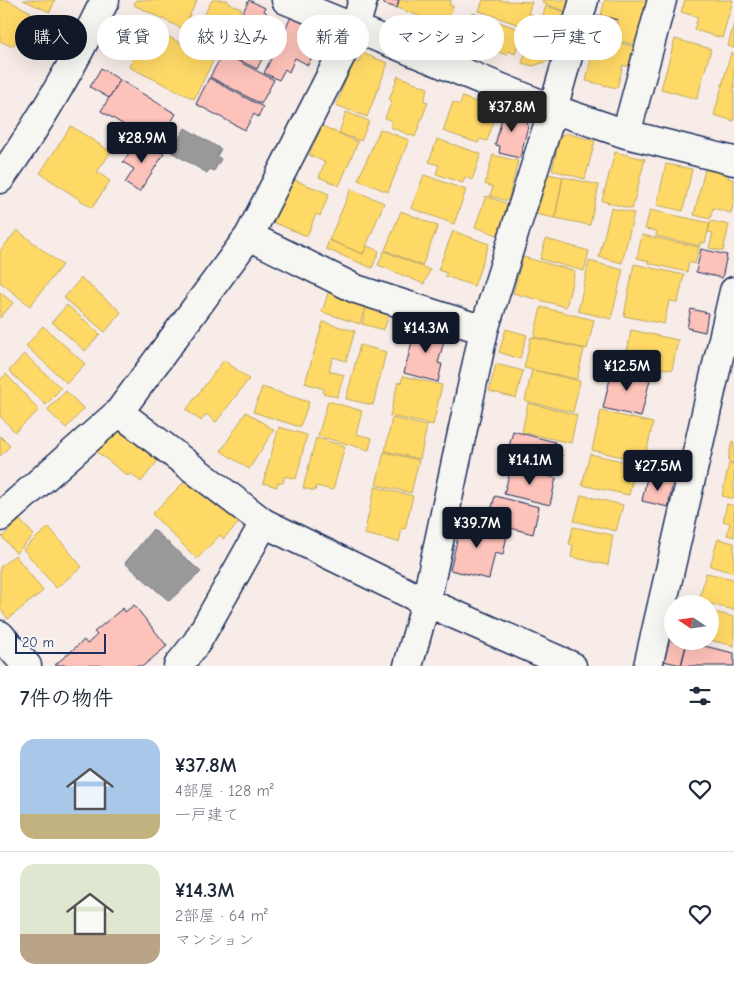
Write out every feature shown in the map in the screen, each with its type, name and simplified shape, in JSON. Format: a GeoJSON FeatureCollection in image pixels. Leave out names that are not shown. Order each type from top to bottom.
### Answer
{"type":"FeatureCollection","features":[{"type":"Feature","properties":{"kind":"street"},"geometry":{"type":"LineString","coordinates":[[0,179],[28,139],[85,41],[106,0]]}},
{"type":"Feature","properties":{"kind":"street"},"geometry":{"type":"LineString","coordinates":[[286,0],[323,15]]}},
{"type":"Feature","properties":{"kind":"street"},"geometry":{"type":"LineString","coordinates":[[359,15],[363,0]]}},
{"type":"Feature","properties":{"kind":"street"},"geometry":{"type":"LineString","coordinates":[[408,666],[426,602],[484,330],[553,109],[584,0]]}},
{"type":"Feature","properties":{"kind":"street"},"geometry":{"type":"LineString","coordinates":[[626,134],[662,0]]}},
{"type":"Feature","properties":{"kind":"street"},"geometry":{"type":"LineString","coordinates":[[369,34],[553,109],[626,134],[734,161]]}},
{"type":"Feature","properties":{"kind":"street"},"geometry":{"type":"LineString","coordinates":[[0,517],[119,412],[249,236],[339,60]]}},
{"type":"Feature","properties":{"kind":"street"},"geometry":{"type":"LineString","coordinates":[[249,236],[356,289],[484,330]]}},
{"type":"Feature","properties":{"kind":"street"},"geometry":{"type":"LineString","coordinates":[[648,666],[734,291]]}},
{"type":"Feature","properties":{"kind":"street"},"geometry":{"type":"LineString","coordinates":[[119,412],[264,523],[426,602],[572,666]]}},
{"type":"Feature","properties":{"kind":"street"},"geometry":{"type":"LineString","coordinates":[[178,666],[197,642],[264,523]]}},
{"type":"Feature","properties":{"kind":"street"},"geometry":{"type":"LineString","coordinates":[[0,634],[26,666]]}},
{"type":"Feature","properties":{"kind":"building: 住宅"},"geometry":{"type":"Polygon","coordinates":[[[0,0],[7,0],[31,12],[29,15],[15,15],[15,43],[13,47],[0,41],[0,0]]]}},
{"type":"Feature","properties":{"kind":"building: 住宅"},"geometry":{"type":"Polygon","coordinates":[[[23,0],[55,0],[50,12],[23,0]]]}},
{"type":"Feature","properties":{"kind":"building: 住宅"},"geometry":{"type":"Polygon","coordinates":[[[136,0],[197,0],[190,15],[179,15],[179,27],[169,22],[169,15],[154,15],[134,5],[136,0]]]}},
{"type":"Feature","properties":{"kind":"building: 住宅"},"geometry":{"type":"Polygon","coordinates":[[[212,0],[228,0],[227,2],[242,9],[239,15],[204,15],[212,0]]]}},
{"type":"Feature","properties":{"kind":"building: 住宅"},"geometry":{"type":"Polygon","coordinates":[[[399,0],[451,0],[449,5],[453,6],[450,15],[416,15],[397,8],[399,0]]]}},
{"type":"Feature","properties":{"kind":"building: 住宅"},"geometry":{"type":"Polygon","coordinates":[[[483,0],[532,2],[528,13],[532,15],[514,15],[514,23],[504,20],[504,15],[491,15],[479,11],[483,0]]]}},
{"type":"Feature","properties":{"kind":"building: 住宅"},"geometry":{"type":"Polygon","coordinates":[[[543,0],[572,0],[568,12],[542,3],[543,0]]]}},
{"type":"Feature","properties":{"kind":"building: 住宅"},"geometry":{"type":"Polygon","coordinates":[[[605,0],[652,0],[641,46],[622,42],[622,15],[601,15],[605,0]]]}},
{"type":"Feature","properties":{"kind":"building: 住宅"},"geometry":{"type":"Polygon","coordinates":[[[685,0],[733,0],[722,38],[694,30],[698,17],[681,12],[685,0]]]}},
{"type":"Feature","properties":{"kind":"building: 住宅"},"geometry":{"type":"Polygon","coordinates":[[[546,6],[569,13],[568,15],[543,15],[546,6]]]}},
{"type":"Feature","properties":{"kind":"building: 住宅"},"geometry":{"type":"Polygon","coordinates":[[[734,23],[734,48],[728,46],[734,23]]]}},
{"type":"Feature","properties":{"kind":"building: 住宅"},"geometry":{"type":"Polygon","coordinates":[[[504,24],[514,27],[514,54],[508,51],[507,55],[504,54],[504,24]]]}},
{"type":"Feature","properties":{"kind":"building: 住宅"},"geometry":{"type":"Polygon","coordinates":[[[169,37],[179,42],[179,60],[214,60],[194,99],[129,67],[132,60],[169,60],[169,37]]]}},
{"type":"Feature","properties":{"kind":"building: 住宅"},"geometry":{"type":"Polygon","coordinates":[[[675,39],[711,49],[697,99],[661,89],[675,39]]]}},
{"type":"Feature","properties":{"kind":"building: 住宅"},"geometry":{"type":"Polygon","coordinates":[[[622,43],[633,46],[629,67],[623,65],[617,88],[586,81],[591,60],[622,60],[622,43]]]}},
{"type":"Feature","properties":{"kind":"building: 住宅"},"geometry":{"type":"Polygon","coordinates":[[[731,53],[734,53],[734,121],[714,115],[731,53]]]}},
{"type":"Feature","properties":{"kind":"building: 住宅"},"geometry":{"type":"Polygon","coordinates":[[[369,56],[388,63],[367,117],[336,105],[353,61],[358,63],[359,60],[369,60],[369,56]]]}},
{"type":"Feature","properties":{"kind":"building: 住宅"},"geometry":{"type":"Polygon","coordinates":[[[523,60],[551,60],[533,66],[522,63],[523,60]]]}},
{"type":"Feature","properties":{"kind":"building: 住宅"},"geometry":{"type":"Polygon","coordinates":[[[398,76],[428,88],[424,101],[428,102],[415,137],[390,127],[392,121],[385,118],[392,101],[389,100],[398,76]]]}},
{"type":"Feature","properties":{"kind":"building: 住宅"},"geometry":{"type":"Polygon","coordinates":[[[462,97],[491,107],[488,115],[495,118],[487,141],[480,139],[478,143],[443,131],[453,102],[460,105],[462,97]]]}},
{"type":"Feature","properties":{"kind":"building: 住宅"},"geometry":{"type":"Polygon","coordinates":[[[346,112],[369,121],[361,141],[339,133],[346,112]]]}},
{"type":"Feature","properties":{"kind":"building: 住宅"},"geometry":{"type":"Polygon","coordinates":[[[71,126],[111,152],[97,172],[110,181],[92,208],[40,173],[71,126]]]}},
{"type":"Feature","properties":{"kind":"building: 住宅"},"geometry":{"type":"Polygon","coordinates":[[[322,126],[358,142],[339,186],[319,177],[325,162],[309,155],[322,126]]]}},
{"type":"Feature","properties":{"kind":"building: 住宅"},"geometry":{"type":"Polygon","coordinates":[[[380,129],[409,140],[388,192],[358,180],[380,129]]]}},
{"type":"Feature","properties":{"kind":"building: 住宅"},"geometry":{"type":"Polygon","coordinates":[[[566,133],[595,141],[585,179],[552,170],[560,136],[566,133]]]}},
{"type":"Feature","properties":{"kind":"building: 住宅"},"geometry":{"type":"Polygon","coordinates":[[[437,139],[481,154],[472,180],[465,177],[463,183],[436,174],[439,165],[429,162],[437,139]]]}},
{"type":"Feature","properties":{"kind":"building: 住宅"},"geometry":{"type":"Polygon","coordinates":[[[615,152],[645,159],[632,209],[602,201],[615,152]]]}},
{"type":"Feature","properties":{"kind":"building: 住宅"},"geometry":{"type":"Polygon","coordinates":[[[493,155],[518,161],[508,201],[490,196],[493,187],[485,184],[493,155]]]}},
{"type":"Feature","properties":{"kind":"building: 住宅"},"geometry":{"type":"Polygon","coordinates":[[[666,164],[692,169],[683,211],[657,205],[666,164]]]}},
{"type":"Feature","properties":{"kind":"building: 住宅"},"geometry":{"type":"Polygon","coordinates":[[[705,169],[729,174],[728,178],[734,180],[734,201],[731,213],[713,208],[710,219],[694,215],[705,169]]]}},
{"type":"Feature","properties":{"kind":"building: 住宅"},"geometry":{"type":"Polygon","coordinates":[[[543,173],[563,177],[555,218],[535,214],[543,173]]]}},
{"type":"Feature","properties":{"kind":"building: 住宅"},"geometry":{"type":"Polygon","coordinates":[[[424,175],[466,190],[454,224],[411,208],[424,175]]]}},
{"type":"Feature","properties":{"kind":"building: 住宅"},"geometry":{"type":"Polygon","coordinates":[[[563,177],[599,185],[590,225],[555,218],[563,177]]]}},
{"type":"Feature","properties":{"kind":"building: 住宅"},"geometry":{"type":"Polygon","coordinates":[[[290,178],[329,194],[320,216],[316,214],[307,236],[272,222],[290,178]]]}},
{"type":"Feature","properties":{"kind":"building: 住宅"},"geometry":{"type":"Polygon","coordinates":[[[351,189],[384,203],[363,254],[329,240],[351,189]]]}},
{"type":"Feature","properties":{"kind":"building: 住宅"},"geometry":{"type":"Polygon","coordinates":[[[486,196],[508,204],[498,235],[475,227],[486,196]]]}},
{"type":"Feature","properties":{"kind":"building: 住宅"},"geometry":{"type":"Polygon","coordinates":[[[611,208],[634,213],[622,263],[599,257],[611,208]]]}},
{"type":"Feature","properties":{"kind":"building: 住宅"},"geometry":{"type":"Polygon","coordinates":[[[650,210],[710,223],[705,243],[700,242],[700,246],[656,236],[657,231],[645,229],[650,210]]]}},
{"type":"Feature","properties":{"kind":"building: 住宅"},"geometry":{"type":"Polygon","coordinates":[[[401,211],[438,226],[422,266],[385,250],[401,211]]]}},
{"type":"Feature","properties":{"kind":"building: 住宅"},"geometry":{"type":"Polygon","coordinates":[[[711,221],[729,225],[723,251],[709,248],[713,233],[708,232],[711,221]]]}},
{"type":"Feature","properties":{"kind":"building: 住宅"},"geometry":{"type":"Polygon","coordinates":[[[17,230],[62,265],[30,306],[0,282],[0,251],[17,230]]]}},
{"type":"Feature","properties":{"kind":"building: 住宅"},"geometry":{"type":"Polygon","coordinates":[[[453,231],[489,244],[474,286],[445,276],[447,273],[438,270],[453,231]]]}},
{"type":"Feature","properties":{"kind":"building: 住宅"},"geometry":{"type":"Polygon","coordinates":[[[642,235],[699,247],[695,264],[689,262],[687,272],[648,263],[649,261],[637,258],[642,235]]]}},
{"type":"Feature","properties":{"kind":"building: 住宅"},"geometry":{"type":"Polygon","coordinates":[[[546,239],[589,251],[584,271],[540,259],[546,239]]]}},
{"type":"Feature","properties":{"kind":"building: 住宅"},"geometry":{"type":"Polygon","coordinates":[[[329,240],[363,254],[367,246],[379,251],[372,268],[326,249],[329,240]]]}},
{"type":"Feature","properties":{"kind":"building: 住宅"},"geometry":{"type":"Polygon","coordinates":[[[384,251],[430,270],[424,284],[378,265],[384,251]]]}},
{"type":"Feature","properties":{"kind":"building: 住宅"},"geometry":{"type":"Polygon","coordinates":[[[523,257],[575,271],[566,307],[513,293],[523,257]]]}},
{"type":"Feature","properties":{"kind":"building: 住宅"},"geometry":{"type":"Polygon","coordinates":[[[589,261],[623,270],[611,319],[578,311],[589,261]]]}},
{"type":"Feature","properties":{"kind":"building: 住宅"},"geometry":{"type":"Polygon","coordinates":[[[634,264],[684,275],[678,302],[669,301],[664,324],[624,316],[634,264]]]}},
{"type":"Feature","properties":{"kind":"building: 住宅"},"geometry":{"type":"Polygon","coordinates":[[[81,278],[121,312],[105,332],[64,298],[81,278]]]}},
{"type":"Feature","properties":{"kind":"building: 住宅"},"geometry":{"type":"Polygon","coordinates":[[[329,290],[366,303],[360,324],[322,312],[329,290]]]}},
{"type":"Feature","properties":{"kind":"building: 住宅"},"geometry":{"type":"Polygon","coordinates":[[[0,292],[13,303],[0,318],[0,292]]]}},
{"type":"Feature","properties":{"kind":"building: 住宅"},"geometry":{"type":"Polygon","coordinates":[[[367,304],[390,310],[384,330],[362,324],[367,304]]]}},
{"type":"Feature","properties":{"kind":"building: 住宅"},"geometry":{"type":"Polygon","coordinates":[[[67,305],[100,334],[85,351],[52,322],[67,305]]]}},
{"type":"Feature","properties":{"kind":"building: 住宅"},"geometry":{"type":"Polygon","coordinates":[[[541,307],[594,320],[587,349],[534,337],[541,307]]]}},
{"type":"Feature","properties":{"kind":"building: 住宅"},"geometry":{"type":"Polygon","coordinates":[[[323,322],[355,331],[346,361],[333,357],[329,371],[344,375],[337,397],[323,393],[324,389],[305,383],[323,322]]]}},
{"type":"Feature","properties":{"kind":"building: 住宅"},"geometry":{"type":"Polygon","coordinates":[[[43,326],[85,364],[67,383],[26,346],[43,326]]]}},
{"type":"Feature","properties":{"kind":"building: 住宅"},"geometry":{"type":"Polygon","coordinates":[[[506,329],[527,335],[520,359],[499,352],[506,329]]]}},
{"type":"Feature","properties":{"kind":"building: 住宅"},"geometry":{"type":"Polygon","coordinates":[[[631,330],[678,340],[672,370],[662,368],[662,371],[625,363],[631,330]]]}},
{"type":"Feature","properties":{"kind":"building: 住宅"},"geometry":{"type":"Polygon","coordinates":[[[531,337],[584,349],[577,379],[524,368],[531,337]]]}},
{"type":"Feature","properties":{"kind":"building: 住宅"},"geometry":{"type":"Polygon","coordinates":[[[360,345],[386,352],[373,405],[346,399],[360,345]]]}},
{"type":"Feature","properties":{"kind":"building: 住宅"},"geometry":{"type":"Polygon","coordinates":[[[24,354],[61,388],[46,405],[9,371],[24,354]]]}},
{"type":"Feature","properties":{"kind":"building: 住宅"},"geometry":{"type":"Polygon","coordinates":[[[224,360],[249,379],[216,422],[206,414],[201,421],[186,410],[224,360]]]}},
{"type":"Feature","properties":{"kind":"building: 住宅"},"geometry":{"type":"Polygon","coordinates":[[[496,364],[523,371],[516,398],[489,391],[496,364]]]}},
{"type":"Feature","properties":{"kind":"building: 住宅"},"geometry":{"type":"Polygon","coordinates":[[[532,370],[580,381],[573,412],[525,401],[532,370]]]}},
{"type":"Feature","properties":{"kind":"building: 住宅"},"geometry":{"type":"Polygon","coordinates":[[[6,374],[39,410],[15,432],[0,416],[0,380],[6,374]]]}},
{"type":"Feature","properties":{"kind":"building: 住宅"},"geometry":{"type":"Polygon","coordinates":[[[403,376],[442,385],[433,425],[390,416],[398,382],[401,383],[403,376]]]}},
{"type":"Feature","properties":{"kind":"building: 住宅"},"geometry":{"type":"Polygon","coordinates":[[[262,387],[309,402],[300,427],[253,412],[262,387]]]}},
{"type":"Feature","properties":{"kind":"building: 住宅"},"geometry":{"type":"Polygon","coordinates":[[[66,391],[84,409],[66,428],[47,410],[66,391]]]}},
{"type":"Feature","properties":{"kind":"building: 住宅"},"geometry":{"type":"Polygon","coordinates":[[[328,401],[362,411],[356,434],[372,438],[369,450],[318,436],[328,401]]]}},
{"type":"Feature","properties":{"kind":"building: 住宅"},"geometry":{"type":"Polygon","coordinates":[[[528,403],[577,415],[571,443],[522,432],[528,403]]]}},
{"type":"Feature","properties":{"kind":"building: 住宅"},"geometry":{"type":"Polygon","coordinates":[[[601,411],[653,423],[644,462],[592,450],[601,411]]]}},
{"type":"Feature","properties":{"kind":"building: 住宅"},"geometry":{"type":"Polygon","coordinates":[[[246,412],[274,430],[249,469],[221,451],[246,412]]]}},
{"type":"Feature","properties":{"kind":"building: 住宅"},"geometry":{"type":"Polygon","coordinates":[[[392,418],[427,426],[420,459],[385,451],[392,418]]]}},
{"type":"Feature","properties":{"kind":"building: 住宅"},"geometry":{"type":"Polygon","coordinates":[[[122,419],[160,458],[141,482],[130,473],[128,476],[97,452],[122,419]]]}},
{"type":"Feature","properties":{"kind":"building: 住宅"},"geometry":{"type":"Polygon","coordinates":[[[279,427],[307,435],[296,479],[285,476],[283,483],[278,482],[277,487],[263,483],[279,427]]]}},
{"type":"Feature","properties":{"kind":"building: 住宅"},"geometry":{"type":"Polygon","coordinates":[[[0,436],[10,446],[0,456],[0,436]]]}},
{"type":"Feature","properties":{"kind":"building: 住宅"},"geometry":{"type":"Polygon","coordinates":[[[316,438],[345,446],[333,490],[316,486],[315,491],[303,488],[316,438]]]}},
{"type":"Feature","properties":{"kind":"building: 住宅"},"geometry":{"type":"Polygon","coordinates":[[[732,441],[734,442],[734,463],[728,461],[732,441]]]}},
{"type":"Feature","properties":{"kind":"building: 住宅"},"geometry":{"type":"Polygon","coordinates":[[[384,452],[419,460],[411,493],[376,485],[384,452]]]}},
{"type":"Feature","properties":{"kind":"building: 住宅"},"geometry":{"type":"Polygon","coordinates":[[[590,454],[636,464],[629,495],[582,485],[590,454]]]}},
{"type":"Feature","properties":{"kind":"building: 住宅"},"geometry":{"type":"Polygon","coordinates":[[[729,463],[734,464],[734,499],[722,496],[729,463]]]}},
{"type":"Feature","properties":{"kind":"building: 住宅"},"geometry":{"type":"Polygon","coordinates":[[[189,477],[242,520],[223,539],[220,535],[197,559],[152,514],[189,477]]]}},
{"type":"Feature","properties":{"kind":"building: 住宅"},"geometry":{"type":"Polygon","coordinates":[[[375,487],[413,496],[405,529],[402,528],[399,542],[364,534],[375,487]]]}},
{"type":"Feature","properties":{"kind":"building: 住宅"},"geometry":{"type":"Polygon","coordinates":[[[581,495],[623,505],[616,531],[574,521],[581,495]]]}},
{"type":"Feature","properties":{"kind":"building: 住宅"},"geometry":{"type":"Polygon","coordinates":[[[727,504],[734,506],[734,537],[727,535],[730,523],[723,521],[727,504]]]}},
{"type":"Feature","properties":{"kind":"building: 住宅"},"geometry":{"type":"Polygon","coordinates":[[[20,520],[34,535],[16,553],[2,537],[20,520]]]}},
{"type":"Feature","properties":{"kind":"building: 住宅"},"geometry":{"type":"Polygon","coordinates":[[[49,527],[82,567],[56,588],[23,549],[49,527]]]}},
{"type":"Feature","properties":{"kind":"building: 住宅"},"geometry":{"type":"Polygon","coordinates":[[[573,527],[613,535],[608,565],[571,557],[573,545],[569,544],[573,527]]]}},
{"type":"Feature","properties":{"kind":"building: 住宅"},"geometry":{"type":"Polygon","coordinates":[[[718,539],[734,543],[734,573],[710,566],[718,539]]]}},
{"type":"Feature","properties":{"kind":"building: 住宅"},"geometry":{"type":"Polygon","coordinates":[[[15,555],[43,591],[8,619],[0,608],[0,567],[15,555]]]}},
{"type":"Feature","properties":{"kind":"building: 住宅"},"geometry":{"type":"Polygon","coordinates":[[[706,573],[734,579],[734,610],[719,606],[719,595],[700,595],[706,573]]]}},
{"type":"Feature","properties":{"kind":"building: 住宅"},"geometry":{"type":"Polygon","coordinates":[[[719,613],[734,617],[734,646],[719,642],[719,613]]]}},
{"type":"Feature","properties":{"kind":"building: 工業"},"geometry":{"type":"Polygon","coordinates":[[[185,128],[221,149],[217,156],[221,159],[214,171],[210,169],[207,173],[171,152],[185,128]]]}},
{"type":"Feature","properties":{"kind":"building: 工業"},"geometry":{"type":"Polygon","coordinates":[[[153,529],[201,572],[169,601],[125,563],[153,529]]]}},
{"type":"Feature","properties":{"kind":"building: その他"},"geometry":{"type":"Polygon","coordinates":[[[249,0],[265,8],[264,11],[267,13],[266,15],[242,15],[249,0]]]}},
{"type":"Feature","properties":{"kind":"building: その他"},"geometry":{"type":"Polygon","coordinates":[[[382,0],[399,0],[397,8],[384,4],[382,0]]]}},
{"type":"Feature","properties":{"kind":"building: その他"},"geometry":{"type":"Polygon","coordinates":[[[291,17],[297,20],[297,59],[295,58],[289,72],[285,69],[279,80],[264,73],[270,60],[287,60],[287,25],[291,17]]]}},
{"type":"Feature","properties":{"kind":"building: その他"},"geometry":{"type":"Polygon","coordinates":[[[219,60],[236,60],[274,80],[261,104],[210,77],[219,60]]]}},
{"type":"Feature","properties":{"kind":"building: その他"},"geometry":{"type":"Polygon","coordinates":[[[239,60],[262,60],[257,69],[239,60]]]}},
{"type":"Feature","properties":{"kind":"building: その他"},"geometry":{"type":"Polygon","coordinates":[[[299,60],[310,60],[308,65],[299,60]]]}},
{"type":"Feature","properties":{"kind":"building: その他"},"geometry":{"type":"Polygon","coordinates":[[[101,68],[120,80],[109,98],[90,87],[101,68]]]}},
{"type":"Feature","properties":{"kind":"building: その他"},"geometry":{"type":"Polygon","coordinates":[[[209,78],[263,107],[258,117],[254,114],[245,130],[196,104],[209,78]]]}},
{"type":"Feature","properties":{"kind":"building: その他"},"geometry":{"type":"Polygon","coordinates":[[[120,80],[176,114],[157,145],[101,111],[120,80]]]}},
{"type":"Feature","properties":{"kind":"building: その他"},"geometry":{"type":"Polygon","coordinates":[[[505,107],[526,115],[528,126],[520,158],[499,153],[500,146],[495,145],[505,107]]]}},
{"type":"Feature","properties":{"kind":"building: その他"},"geometry":{"type":"Polygon","coordinates":[[[139,138],[164,154],[139,192],[125,183],[134,169],[123,162],[139,138]]]}},
{"type":"Feature","properties":{"kind":"building: その他"},"geometry":{"type":"Polygon","coordinates":[[[701,249],[727,255],[722,278],[696,272],[701,249]]]}},
{"type":"Feature","properties":{"kind":"building: その他"},"geometry":{"type":"Polygon","coordinates":[[[691,309],[708,313],[705,332],[687,328],[691,309]]]}},
{"type":"Feature","properties":{"kind":"building: その他"},"geometry":{"type":"Polygon","coordinates":[[[416,326],[446,334],[438,363],[442,364],[438,382],[404,373],[416,326]]]}},
{"type":"Feature","properties":{"kind":"building: その他"},"geometry":{"type":"Polygon","coordinates":[[[613,366],[651,375],[641,417],[603,408],[613,366]]]}},
{"type":"Feature","properties":{"kind":"building: その他"},"geometry":{"type":"Polygon","coordinates":[[[513,431],[555,442],[555,445],[558,445],[556,454],[562,455],[557,475],[505,463],[513,431]]]}},
{"type":"Feature","properties":{"kind":"building: その他"},"geometry":{"type":"Polygon","coordinates":[[[511,467],[556,478],[550,505],[504,494],[511,467]]]}},
{"type":"Feature","properties":{"kind":"building: その他"},"geometry":{"type":"Polygon","coordinates":[[[647,477],[673,482],[668,507],[642,501],[647,477]]]}},
{"type":"Feature","properties":{"kind":"building: その他"},"geometry":{"type":"Polygon","coordinates":[[[495,496],[539,507],[533,534],[488,522],[495,496]]]}},
{"type":"Feature","properties":{"kind":"building: その他"},"geometry":{"type":"Polygon","coordinates":[[[462,520],[500,529],[499,533],[507,535],[503,555],[495,553],[489,579],[450,570],[462,520]]]}},
{"type":"Feature","properties":{"kind":"building: その他"},"geometry":{"type":"Polygon","coordinates":[[[134,605],[167,646],[143,666],[55,665],[84,640],[87,644],[97,635],[94,632],[123,608],[125,612],[134,605]]]}},
{"type":"Feature","properties":{"kind":"building: その他"},"geometry":{"type":"Polygon","coordinates":[[[664,637],[664,650],[685,650],[681,665],[659,660],[664,637]]]}},
{"type":"Feature","properties":{"kind":"building: その他"},"geometry":{"type":"Polygon","coordinates":[[[719,649],[734,653],[734,666],[681,666],[685,650],[719,649]]]}}]}
